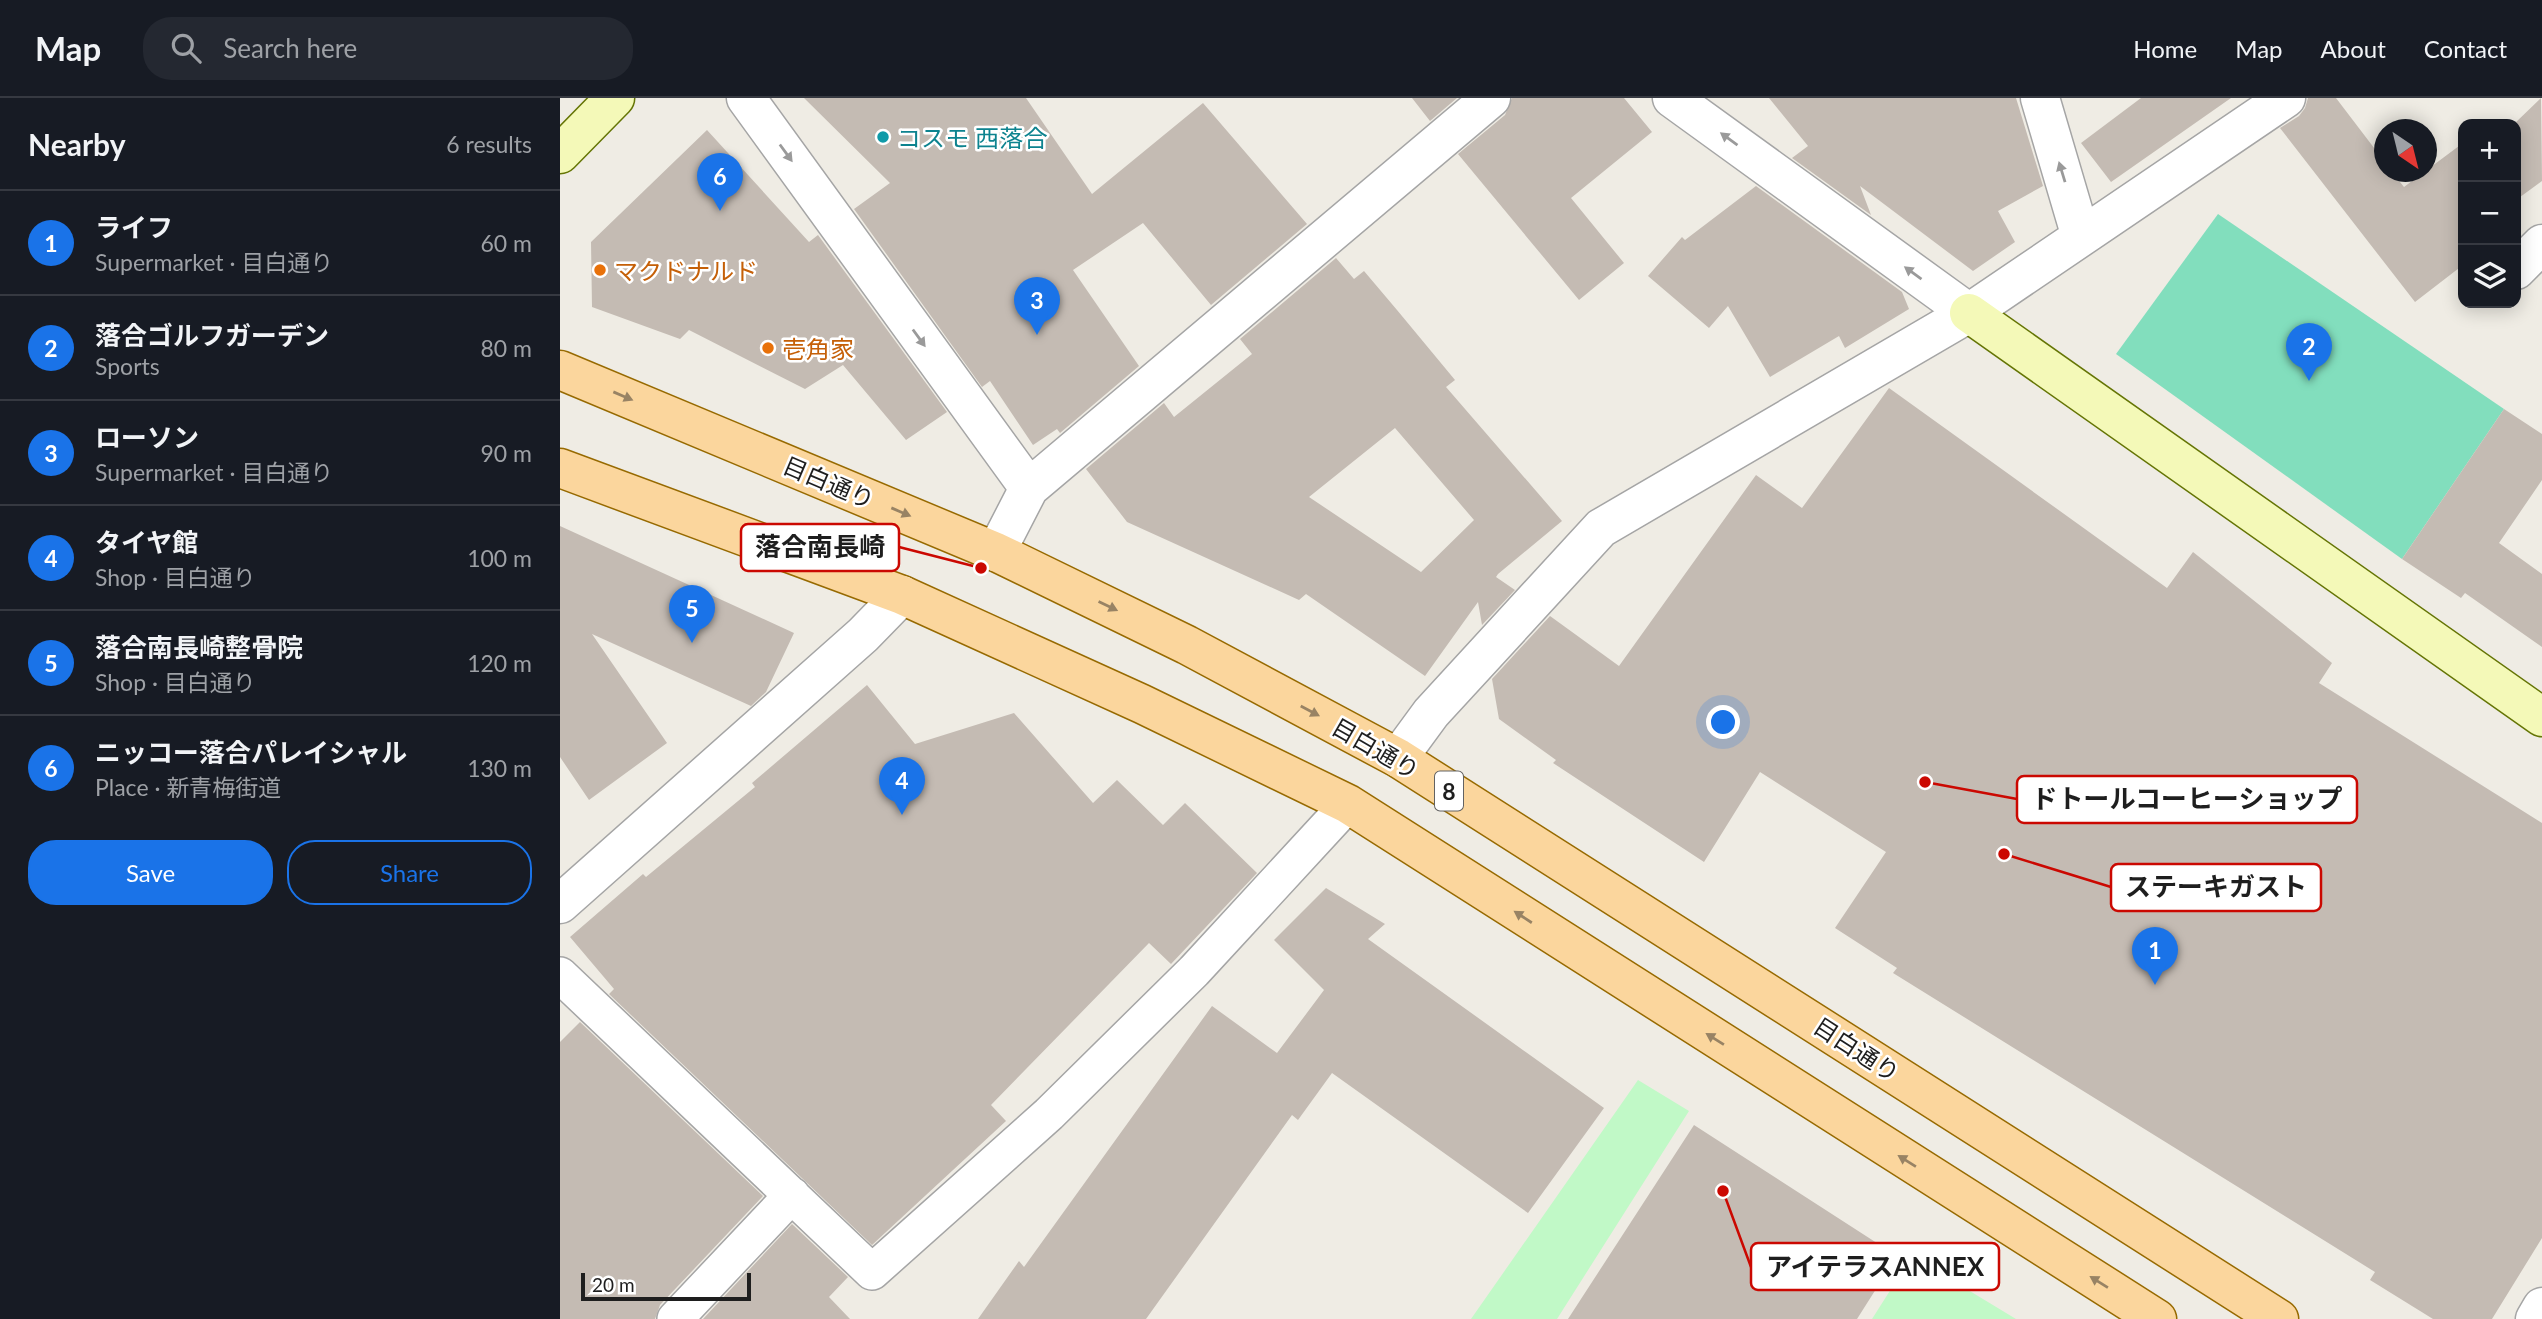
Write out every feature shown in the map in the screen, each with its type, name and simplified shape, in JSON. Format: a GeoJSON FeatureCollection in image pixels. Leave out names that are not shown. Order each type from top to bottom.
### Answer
{"type":"FeatureCollection","features":[{"type":"Feature","properties":{"kind":"main road","name":"目白通り"},"geometry":{"type":"LineString","coordinates":[[560,370],[996,552],[1187,645],[1398,758],[2279,1319]]}},
{"type":"Feature","properties":{"kind":"main road"},"geometry":{"type":"LineString","coordinates":[[560,468],[902,595],[1142,704],[1348,804],[2157,1319]]}},
{"type":"Feature","properties":{"kind":"street"},"geometry":{"type":"LineString","coordinates":[[560,154],[614,98]]}},
{"type":"Feature","properties":{"kind":"street"},"geometry":{"type":"LineString","coordinates":[[746,98],[1029,488]]}},
{"type":"Feature","properties":{"kind":"street"},"geometry":{"type":"LineString","coordinates":[[996,552],[1029,488],[1491,98]]}},
{"type":"Feature","properties":{"kind":"street"},"geometry":{"type":"LineString","coordinates":[[1672,98],[1969,313],[2542,717]]}},
{"type":"Feature","properties":{"kind":"street"},"geometry":{"type":"LineString","coordinates":[[2040,98],[2081,237]]}},
{"type":"Feature","properties":{"kind":"street"},"geometry":{"type":"LineString","coordinates":[[1398,758],[1431,713],[1601,528],[1969,313],[2286,98]]}},
{"type":"Feature","properties":{"kind":"street"},"geometry":{"type":"LineString","coordinates":[[2521,265],[2542,244]]}},
{"type":"Feature","properties":{"kind":"street"},"geometry":{"type":"LineString","coordinates":[[560,904],[863,635],[902,595]]}},
{"type":"Feature","properties":{"kind":"street"},"geometry":{"type":"LineString","coordinates":[[2535,1319],[2542,1307]]}},
{"type":"Feature","properties":{"kind":"lane"},"geometry":{"type":"LineString","coordinates":[[560,975],[872,1272],[1059,1104],[1194,971],[1348,804]]}},
{"type":"Feature","properties":{"kind":"lane"},"geometry":{"type":"LineString","coordinates":[[675,1319],[792,1195]]}},
{"type":"Feature","properties":{"kind":"green space"},"geometry":{"type":"Polygon","coordinates":[[[2218,214],[2504,409],[2402,559],[2116,354],[2218,214]]]}},
{"type":"Feature","properties":{"kind":"green space"},"geometry":{"type":"Polygon","coordinates":[[[1638,1080],[1689,1111],[1557,1319],[1471,1319],[1638,1080]]]}},
{"type":"Feature","properties":{"kind":"green space"},"geometry":{"type":"Polygon","coordinates":[[[1912,1256],[2016,1319],[1872,1319],[1912,1256]]]}},
{"type":"Feature","properties":{"kind":"building"},"geometry":{"type":"Polygon","coordinates":[[[804,98],[1026,98],[1092,194],[1203,103],[1307,224],[1211,305],[1143,223],[1073,270],[1139,366],[1060,433],[1057,429],[1033,445],[990,381],[982,387],[854,209],[890,183],[804,98]]]}},
{"type":"Feature","properties":{"kind":"building"},"geometry":{"type":"Polygon","coordinates":[[[1412,98],[1457,98],[1430,121],[1412,98]]]}},
{"type":"Feature","properties":{"kind":"building"},"geometry":{"type":"Polygon","coordinates":[[[1512,98],[1624,98],[1652,132],[1571,198],[1624,263],[1579,300],[1458,154],[1505,115],[1512,98]]]}},
{"type":"Feature","properties":{"kind":"building"},"geometry":{"type":"Polygon","coordinates":[[[1769,98],[2016,98],[2043,186],[1998,211],[2015,242],[1973,271],[1860,186],[1871,215],[1792,158],[1808,146],[1769,98]]]}},
{"type":"Feature","properties":{"kind":"building"},"geometry":{"type":"Polygon","coordinates":[[[2141,98],[2231,98],[2111,182],[2081,143],[2141,98]]]}},
{"type":"Feature","properties":{"kind":"building"},"geometry":{"type":"Polygon","coordinates":[[[2308,98],[2336,98],[2374,148],[2374,182],[2400,182],[2404,187],[2411,182],[2437,182],[2437,162],[2458,147],[2458,269],[2415,302],[2280,128],[2299,116],[2308,98]]]}},
{"type":"Feature","properties":{"kind":"building"},"geometry":{"type":"Polygon","coordinates":[[[2541,98],[2542,181],[2521,196],[2521,119],[2541,98]]]}},
{"type":"Feature","properties":{"kind":"building"},"geometry":{"type":"Polygon","coordinates":[[[707,130],[809,242],[818,235],[947,412],[906,440],[843,365],[805,389],[689,330],[680,339],[592,307],[591,242],[707,130]]]}},
{"type":"Feature","properties":{"kind":"building"},"geometry":{"type":"Polygon","coordinates":[[[1756,186],[1902,292],[1909,309],[1845,348],[1839,336],[1770,377],[1728,306],[1709,328],[1648,276],[1682,237],[1685,240],[1756,186]]]}},
{"type":"Feature","properties":{"kind":"building"},"geometry":{"type":"Polygon","coordinates":[[[1336,258],[1354,279],[1364,271],[1455,380],[1446,387],[1562,521],[1498,574],[1496,577],[1515,590],[1482,625],[1478,602],[1425,676],[1306,594],[1299,600],[1127,522],[1086,469],[1164,403],[1174,417],[1252,354],[1240,339],[1336,258]],[[1395,428],[1309,497],[1421,572],[1474,520],[1395,428]]]}},
{"type":"Feature","properties":{"kind":"building"},"geometry":{"type":"Polygon","coordinates":[[[1889,388],[2167,588],[2193,552],[2332,663],[2319,683],[2542,823],[2542,1238],[2492,1319],[2433,1319],[2370,1280],[2375,1272],[1893,973],[1897,968],[1835,928],[1886,852],[1760,772],[1704,862],[1553,763],[1556,760],[1499,719],[1492,679],[1550,616],[1619,666],[1756,475],[1802,508],[1889,388]]]}},
{"type":"Feature","properties":{"kind":"building"},"geometry":{"type":"Polygon","coordinates":[[[2504,409],[2542,434],[2542,480],[2499,543],[2542,574],[2542,647],[2465,593],[2461,598],[2402,559],[2504,409]]]}},
{"type":"Feature","properties":{"kind":"building"},"geometry":{"type":"Polygon","coordinates":[[[560,526],[794,633],[766,692],[751,706],[592,634],[667,743],[589,800],[560,757],[560,526]]]}},
{"type":"Feature","properties":{"kind":"building"},"geometry":{"type":"Polygon","coordinates":[[[867,685],[915,744],[1014,713],[1093,803],[1117,780],[1163,825],[1185,803],[1257,873],[1171,964],[1149,943],[991,1105],[1006,1121],[872,1245],[609,994],[614,989],[570,937],[643,874],[646,877],[755,787],[752,783],[867,685]]]}},
{"type":"Feature","properties":{"kind":"building"},"geometry":{"type":"Polygon","coordinates":[[[1326,888],[1385,924],[1368,939],[1604,1108],[1528,1213],[1332,1073],[1298,1120],[1292,1115],[1146,1319],[978,1319],[1019,1261],[1024,1267],[1212,1006],[1277,1053],[1324,990],[1274,940],[1326,888]]]}},
{"type":"Feature","properties":{"kind":"building"},"geometry":{"type":"Polygon","coordinates":[[[580,1022],[763,1196],[660,1305],[655,1319],[560,1319],[560,1042],[580,1022]]]}},
{"type":"Feature","properties":{"kind":"building"},"geometry":{"type":"Polygon","coordinates":[[[1694,1125],[1897,1256],[1857,1319],[1568,1319],[1694,1125]]]}},
{"type":"Feature","properties":{"kind":"building"},"geometry":{"type":"Polygon","coordinates":[[[792,1224],[848,1277],[829,1297],[850,1319],[703,1319],[792,1224]]]}},
{"type":"Feature","properties":{"kind":"place","name":"コスモ 西落合"},"geometry":{"type":"Point","coordinates":[883,137]}},
{"type":"Feature","properties":{"kind":"place","name":"ニッコー落合パレイシャル"},"geometry":{"type":"Point","coordinates":[720,211]}},
{"type":"Feature","properties":{"kind":"place","name":"マクドナルド"},"geometry":{"type":"Point","coordinates":[600,270]}},
{"type":"Feature","properties":{"kind":"place","name":"ローソン"},"geometry":{"type":"Point","coordinates":[1037,335]}},
{"type":"Feature","properties":{"kind":"place","name":"壱角家"},"geometry":{"type":"Point","coordinates":[768,348]}},
{"type":"Feature","properties":{"kind":"place","name":"落合ゴルフガーデン"},"geometry":{"type":"Point","coordinates":[2309,381]}},
{"type":"Feature","properties":{"kind":"place","name":"落合南長崎"},"geometry":{"type":"Point","coordinates":[981,568]}},
{"type":"Feature","properties":{"kind":"place","name":"落合南長崎整骨院"},"geometry":{"type":"Point","coordinates":[692,643]}},
{"type":"Feature","properties":{"kind":"place","name":"ドトールコーヒーショップ"},"geometry":{"type":"Point","coordinates":[1925,782]}},
{"type":"Feature","properties":{"kind":"place","name":"タイヤ館"},"geometry":{"type":"Point","coordinates":[902,815]}},
{"type":"Feature","properties":{"kind":"place","name":"ステーキガスト"},"geometry":{"type":"Point","coordinates":[2004,854]}},
{"type":"Feature","properties":{"kind":"place","name":"ライフ"},"geometry":{"type":"Point","coordinates":[2155,985]}},
{"type":"Feature","properties":{"kind":"place","name":"アイテラスANNEX"},"geometry":{"type":"Point","coordinates":[1723,1191]}}]}
